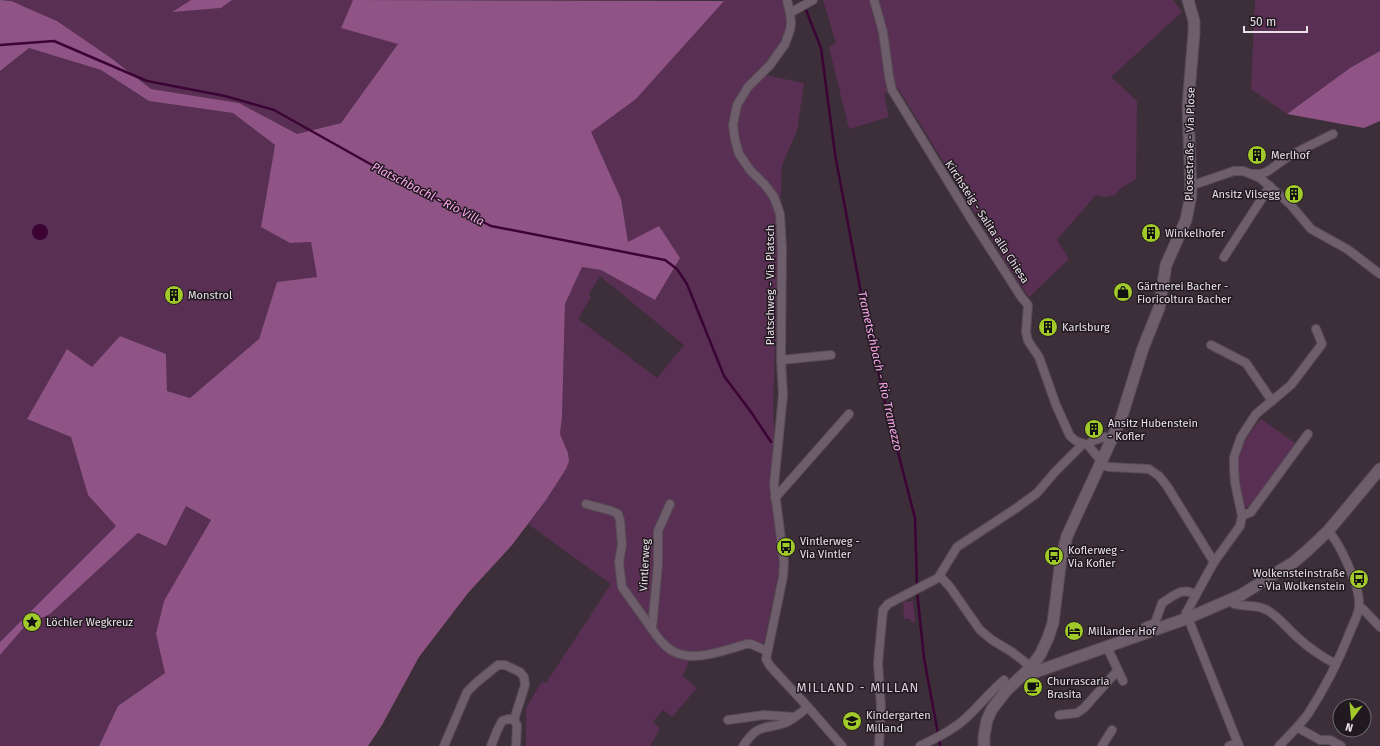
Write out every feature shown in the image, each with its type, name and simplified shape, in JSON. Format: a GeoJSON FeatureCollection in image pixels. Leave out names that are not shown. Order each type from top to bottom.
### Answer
{"type":"FeatureCollection","features":[{"type":"Feature","properties":{"kind":"street"},"geometry":{"type":"LineString","coordinates":[[787,0],[793,12],[813,0]]}},
{"type":"Feature","properties":{"kind":"street","name":"Kirchsteig - Salita alla Chiesa"},"geometry":{"type":"LineString","coordinates":[[874,0],[883,32],[892,90],[971,219],[1028,305],[1026,332],[1028,341],[1039,357],[1056,405],[1070,436],[1076,441],[1086,445],[1102,462]]}},
{"type":"Feature","properties":{"kind":"street","name":"Plosestraße - Via Plose"},"geometry":{"type":"LineString","coordinates":[[984,746],[987,720],[992,709],[1006,691],[1031,667],[1044,648],[1053,623],[1058,576],[1067,536],[1121,419],[1143,348],[1159,308],[1166,265],[1186,220],[1191,184],[1188,105],[1194,33],[1194,21],[1188,0]]}},
{"type":"Feature","properties":{"kind":"street","name":"Platschweg - Via Platsch"},"geometry":{"type":"LineString","coordinates":[[767,651],[783,577],[784,562],[774,485],[783,406],[781,360],[782,249],[780,214],[774,197],[765,185],[750,170],[739,154],[733,125],[737,105],[748,87],[774,60],[785,44],[790,30],[793,12]]}},
{"type":"Feature","properties":{"kind":"street"},"geometry":{"type":"LineString","coordinates":[[1251,174],[1261,174],[1268,171],[1289,156],[1333,134]]}},
{"type":"Feature","properties":{"kind":"street"},"geometry":{"type":"LineString","coordinates":[[1191,184],[1196,184],[1234,171],[1243,171],[1260,178],[1290,204],[1311,229],[1347,249],[1380,274]]}},
{"type":"Feature","properties":{"kind":"street"},"geometry":{"type":"LineString","coordinates":[[1224,257],[1270,186]]}},
{"type":"Feature","properties":{"kind":"street"},"geometry":{"type":"LineString","coordinates":[[1229,746],[1239,744],[1186,613],[1214,562],[1240,526],[1242,516],[1235,483],[1234,457],[1241,437],[1256,414],[1291,385],[1322,344],[1316,329]]}},
{"type":"Feature","properties":{"kind":"street"},"geometry":{"type":"LineString","coordinates":[[1211,345],[1246,363],[1272,401]]}},
{"type":"Feature","properties":{"kind":"street"},"geometry":{"type":"LineString","coordinates":[[781,360],[831,355]]}},
{"type":"Feature","properties":{"kind":"street"},"geometry":{"type":"LineString","coordinates":[[775,498],[849,414]]}},
{"type":"Feature","properties":{"kind":"street"},"geometry":{"type":"LineString","coordinates":[[1242,516],[1251,512],[1308,434]]}},
{"type":"Feature","properties":{"kind":"street"},"geometry":{"type":"LineString","coordinates":[[879,746],[881,707],[878,663],[883,610],[888,604],[935,580],[940,576],[949,558],[957,547],[1015,509],[1037,492],[1055,472],[1086,445],[1092,441],[1105,437]]}},
{"type":"Feature","properties":{"kind":"street"},"geometry":{"type":"LineString","coordinates":[[1102,462],[1105,466],[1110,467],[1149,470],[1159,476],[1214,562]]}},
{"type":"Feature","properties":{"kind":"street"},"geometry":{"type":"LineString","coordinates":[[1022,677],[1188,618],[1232,600],[1294,562],[1328,531],[1380,469]]}},
{"type":"Feature","properties":{"kind":"street","name":"Vintlerweg"},"geometry":{"type":"LineString","coordinates":[[586,504],[618,514],[622,544],[619,562],[622,587],[660,640],[670,649],[681,655],[702,655],[746,644],[752,644],[767,651]]}},
{"type":"Feature","properties":{"kind":"street","name":"Vintlerweg"},"geometry":{"type":"LineString","coordinates":[[652,629],[658,564],[658,531],[670,504]]}},
{"type":"Feature","properties":{"kind":"street"},"geometry":{"type":"LineString","coordinates":[[1280,746],[1308,714],[1344,648],[1359,608],[1360,598],[1357,588],[1339,546],[1328,531]]}},
{"type":"Feature","properties":{"kind":"street"},"geometry":{"type":"LineString","coordinates":[[940,576],[950,587],[980,630],[1031,667]]}},
{"type":"Feature","properties":{"kind":"street"},"geometry":{"type":"LineString","coordinates":[[1145,627],[1156,623],[1162,603],[1183,591],[1196,595]]}},
{"type":"Feature","properties":{"kind":"street"},"geometry":{"type":"LineString","coordinates":[[1232,600],[1234,604],[1254,605],[1266,610],[1277,618],[1314,652],[1336,664]]}},
{"type":"Feature","properties":{"kind":"street"},"geometry":{"type":"LineString","coordinates":[[1359,608],[1363,609],[1380,626]]}},
{"type":"Feature","properties":{"kind":"street"},"geometry":{"type":"LineString","coordinates":[[1107,647],[1123,681]]}},
{"type":"Feature","properties":{"kind":"street"},"geometry":{"type":"LineString","coordinates":[[1044,648],[1049,652],[1056,665]]}},
{"type":"Feature","properties":{"kind":"street"},"geometry":{"type":"LineString","coordinates":[[767,651],[766,659],[768,663],[842,746]]}},
{"type":"Feature","properties":{"kind":"street"},"geometry":{"type":"LineString","coordinates":[[444,746],[467,692],[498,665],[505,665],[520,672],[524,677],[525,685],[514,720],[517,725],[516,746]]}},
{"type":"Feature","properties":{"kind":"street"},"geometry":{"type":"LineString","coordinates":[[1059,715],[1077,713],[1084,708],[1118,670]]}},
{"type":"Feature","properties":{"kind":"street"},"geometry":{"type":"LineString","coordinates":[[920,746],[942,735],[966,719],[989,693],[1004,680]]}},
{"type":"Feature","properties":{"kind":"street"},"geometry":{"type":"LineString","coordinates":[[743,746],[751,735],[762,727],[787,723],[808,707]]}},
{"type":"Feature","properties":{"kind":"street"},"geometry":{"type":"LineString","coordinates":[[728,720],[764,715],[794,717]]}},
{"type":"Feature","properties":{"kind":"street"},"geometry":{"type":"LineString","coordinates":[[491,746],[502,721],[508,719],[514,720]]}},
{"type":"Feature","properties":{"kind":"street"},"geometry":{"type":"LineString","coordinates":[[1298,727],[1320,740],[1330,740],[1341,746]]}},
{"type":"Feature","properties":{"kind":"street"},"geometry":{"type":"LineString","coordinates":[[1102,746],[1112,730]]}},
{"type":"Feature","properties":{"kind":"shaded area"},"geometry":{"type":"Polygon","coordinates":[[[0,0],[11,1],[57,21],[111,58],[151,89],[239,103],[297,134],[341,123],[398,44],[341,28],[353,0],[724,1],[636,99],[591,132],[621,199],[628,242],[659,226],[680,258],[655,300],[601,270],[582,267],[565,304],[562,417],[560,434],[568,453],[569,461],[566,469],[546,500],[512,545],[468,593],[419,657],[382,725],[368,746],[99,746],[118,706],[165,673],[156,634],[164,601],[211,520],[186,506],[166,546],[138,533],[50,614],[26,625],[0,655],[0,642],[116,526],[88,495],[71,437],[27,419],[67,349],[92,367],[120,336],[166,354],[167,391],[190,398],[259,339],[277,282],[317,277],[311,242],[290,243],[261,227],[275,145],[233,113],[149,101],[101,70],[29,48],[0,71],[0,0]]]}},
{"type":"Feature","properties":{"kind":"shaded area"},"geometry":{"type":"Polygon","coordinates":[[[7,0],[191,0],[173,11],[221,8],[232,0],[353,0],[341,28],[399,43],[341,123],[297,134],[239,103],[151,89],[111,58],[57,21],[7,0]]]}},
{"type":"Feature","properties":{"kind":"shaded area"},"geometry":{"type":"Polygon","coordinates":[[[191,0],[232,0],[221,8],[172,12],[191,0]]]}},
{"type":"Feature","properties":{"kind":"shaded area"},"geometry":{"type":"Polygon","coordinates":[[[724,0],[782,0],[787,14],[784,38],[765,75],[804,83],[797,131],[782,165],[773,405],[780,566],[764,643],[748,641],[710,651],[692,653],[683,676],[697,688],[672,717],[663,710],[653,722],[660,729],[650,746],[526,746],[526,708],[542,681],[546,683],[611,584],[528,524],[566,469],[568,453],[560,434],[562,417],[565,304],[582,267],[601,270],[655,300],[628,242],[621,199],[590,132],[636,99],[724,0]],[[600,276],[589,294],[591,297],[578,319],[657,378],[684,345],[600,276]]]}},
{"type":"Feature","properties":{"kind":"shaded area"},"geometry":{"type":"Polygon","coordinates":[[[823,0],[1173,0],[1182,12],[1111,77],[1137,101],[1136,179],[1120,189],[1115,195],[1106,197],[1096,195],[1057,240],[1069,259],[1029,297],[896,85],[884,95],[889,117],[849,129],[829,47],[836,43],[823,0]]]}},
{"type":"Feature","properties":{"kind":"shaded area"},"geometry":{"type":"Polygon","coordinates":[[[1255,0],[1380,0],[1380,51],[1350,68],[1287,114],[1251,89],[1255,0]]]}},
{"type":"Feature","properties":{"kind":"shaded area"},"geometry":{"type":"Polygon","coordinates":[[[29,48],[101,70],[149,101],[233,113],[275,145],[261,227],[290,243],[311,242],[317,277],[277,282],[259,339],[190,398],[167,391],[166,354],[120,336],[92,367],[67,349],[27,419],[71,437],[88,495],[116,526],[0,642],[0,71],[29,48]]]}},
{"type":"Feature","properties":{"kind":"shaded area"},"geometry":{"type":"Polygon","coordinates":[[[1380,51],[1380,121],[1364,128],[1287,114],[1350,68],[1380,51]]]}},
{"type":"Feature","properties":{"kind":"shaded area"},"geometry":{"type":"Polygon","coordinates":[[[40,224],[47,229],[48,232],[43,239],[40,240],[33,235],[32,232],[37,225],[40,224]]]}},
{"type":"Feature","properties":{"kind":"shaded area"},"geometry":{"type":"Polygon","coordinates":[[[1261,419],[1295,443],[1251,506],[1246,507],[1244,503],[1238,461],[1240,451],[1245,441],[1261,419]]]}},
{"type":"Feature","properties":{"kind":"shaded area"},"geometry":{"type":"Polygon","coordinates":[[[186,506],[211,520],[201,537],[156,634],[165,673],[118,706],[99,746],[0,746],[0,655],[26,625],[50,614],[138,533],[166,546],[186,506]]]}},
{"type":"Feature","properties":{"kind":"shaded area"},"geometry":{"type":"Polygon","coordinates":[[[913,601],[915,622],[911,622],[910,619],[904,619],[903,602],[913,601]]]}},
{"type":"Feature","properties":{"kind":"waterway","name":"Trametschbach - Rio Tramezzo"},"geometry":{"type":"LineString","coordinates":[[802,0],[821,48],[835,154],[861,293],[885,402],[915,518],[917,586]]}},
{"type":"Feature","properties":{"kind":"waterway","name":"Platschbachl - Rio Villa"},"geometry":{"type":"LineString","coordinates":[[0,45],[54,41],[147,81],[225,96],[274,110],[397,179],[491,226],[665,260],[677,269],[687,284],[724,376],[771,442]]}},
{"type":"Feature","properties":{"kind":"waterway","name":"Trametschbach - Rio Tramezzo"},"geometry":{"type":"LineString","coordinates":[[917,591],[924,658],[938,734]]}},
{"type":"Feature","properties":{"kind":"waterway","name":"Trametschbach - Rio Tramezzo"},"geometry":{"type":"LineString","coordinates":[[939,739],[940,746]]}},
{"type":"Feature","properties":{"kind":"place","name":"Merlhof"},"geometry":{"type":"Point","coordinates":[1257,155]}},
{"type":"Feature","properties":{"kind":"place","name":"Ansitz Vilsegg"},"geometry":{"type":"Point","coordinates":[1294,194]}},
{"type":"Feature","properties":{"kind":"place","name":"Winkelhofer"},"geometry":{"type":"Point","coordinates":[1151,233]}},
{"type":"Feature","properties":{"kind":"place","name":"Gärtnerei Bacher - Fioricoltura Bacher"},"geometry":{"type":"Point","coordinates":[1123,292]}},
{"type":"Feature","properties":{"kind":"place","name":"Monstrol"},"geometry":{"type":"Point","coordinates":[174,295]}},
{"type":"Feature","properties":{"kind":"place","name":"Karlsburg"},"geometry":{"type":"Point","coordinates":[1048,327]}},
{"type":"Feature","properties":{"kind":"place","name":"Ansitz Hubenstein - Kofler"},"geometry":{"type":"Point","coordinates":[1094,429]}},
{"type":"Feature","properties":{"kind":"place","name":"Vintlerweg - Via Vintler"},"geometry":{"type":"Point","coordinates":[786,547]}},
{"type":"Feature","properties":{"kind":"place","name":"Koflerweg - Via Kofler"},"geometry":{"type":"Point","coordinates":[1054,556]}},
{"type":"Feature","properties":{"kind":"place","name":"Wolkensteinstraße - Via Wolkenstein"},"geometry":{"type":"Point","coordinates":[1359,579]}},
{"type":"Feature","properties":{"kind":"place","name":"Löchler Wegkreuz"},"geometry":{"type":"Point","coordinates":[32,622]}},
{"type":"Feature","properties":{"kind":"place","name":"Millander Hof"},"geometry":{"type":"Point","coordinates":[1074,631]}},
{"type":"Feature","properties":{"kind":"place","name":"Churrascaria Brasita"},"geometry":{"type":"Point","coordinates":[1033,687]}},
{"type":"Feature","properties":{"kind":"place","name":"Kindergarten Milland"},"geometry":{"type":"Point","coordinates":[852,721]}},
{"type":"Feature","properties":{"kind":"district","name":"MILLAND - MILLAN"},"geometry":{"type":"Point","coordinates":[858,687]}}]}
